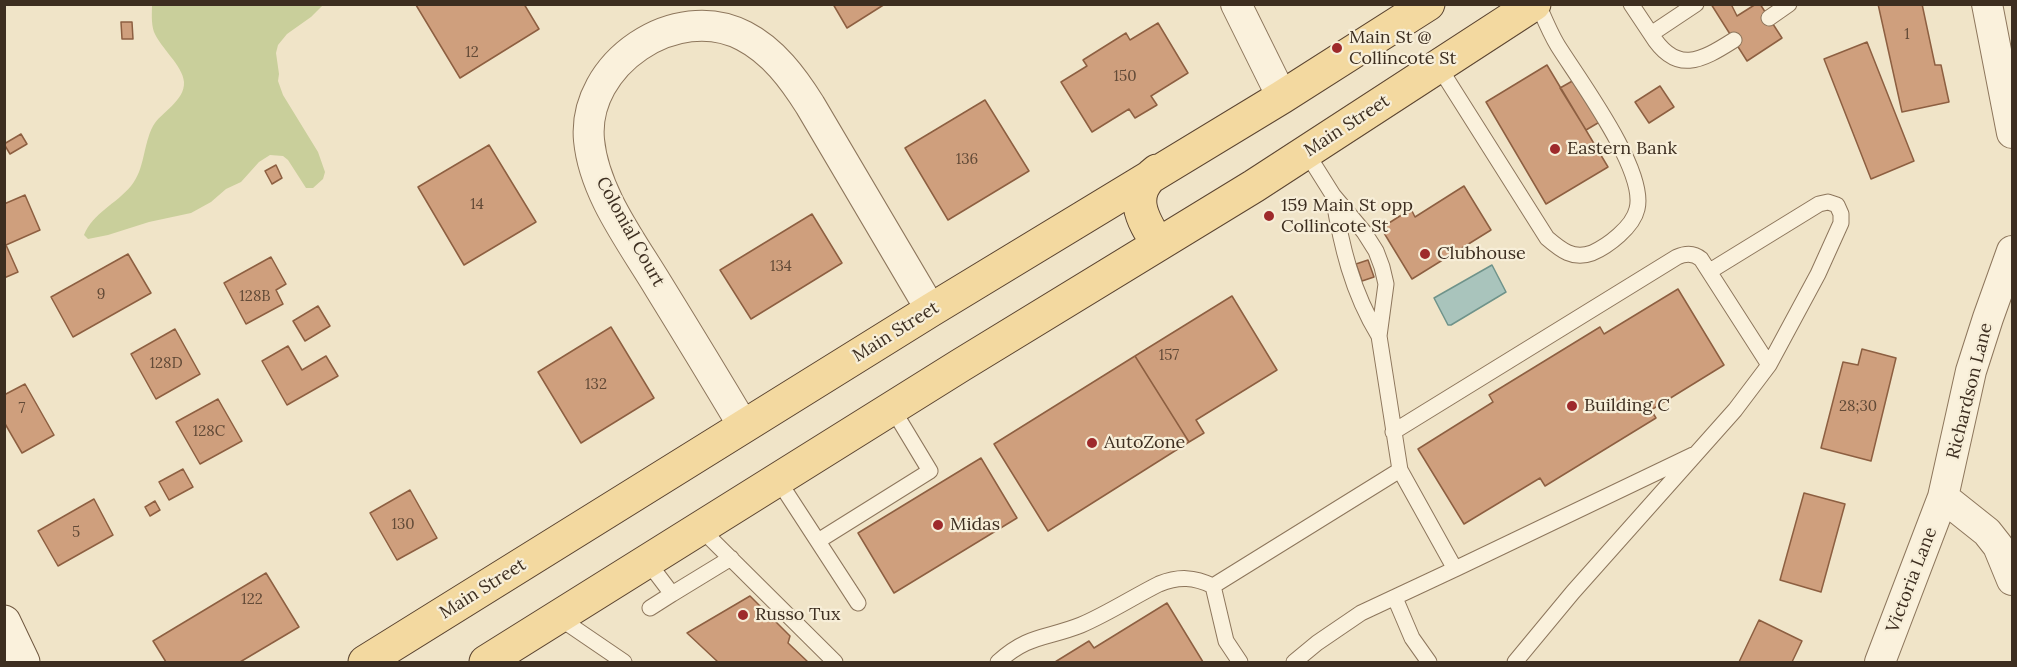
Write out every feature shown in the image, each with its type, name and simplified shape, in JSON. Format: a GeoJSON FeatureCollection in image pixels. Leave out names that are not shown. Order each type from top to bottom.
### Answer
{"type":"FeatureCollection","features":[{"type":"Feature","properties":{"kind":"main road","name":"Main Street"},"geometry":{"type":"LineString","coordinates":[[365,663],[1161,168],[1282,97],[1428,4]]}},
{"type":"Feature","properties":{"kind":"main road","name":"Main Street"},"geometry":{"type":"LineString","coordinates":[[497,660],[558,617],[1306,152],[1536,4]]}},
{"type":"Feature","properties":{"kind":"main road"},"geometry":{"type":"LineString","coordinates":[[1158,244],[1143,220],[1140,204],[1144,185],[1161,168]]}},
{"type":"Feature","properties":{"kind":"main road"},"geometry":{"type":"LineString","coordinates":[[4,622],[23,663]]}},
{"type":"Feature","properties":{"kind":"street"},"geometry":{"type":"LineString","coordinates":[[1236,4],[1282,97]]}},
{"type":"Feature","properties":{"kind":"street"},"geometry":{"type":"LineString","coordinates":[[1987,4],[2011,117]]}},
{"type":"Feature","properties":{"kind":"street","name":"Colonial Court"},"geometry":{"type":"LineString","coordinates":[[744,427],[609,202],[592,157],[589,138],[590,117],[598,93],[623,59],[638,46],[669,30],[690,26],[709,26],[744,36],[761,46],[793,79],[804,96],[931,310]]}},
{"type":"Feature","properties":{"kind":"street","name":"Richardson Lane"},"geometry":{"type":"LineString","coordinates":[[1943,498],[1971,371],[2013,251]]}},
{"type":"Feature","properties":{"kind":"street"},"geometry":{"type":"LineString","coordinates":[[1943,498],[1987,532],[1998,546],[2013,580]]}},
{"type":"Feature","properties":{"kind":"street","name":"Victoria Lane"},"geometry":{"type":"LineString","coordinates":[[1880,663],[1943,498]]}},
{"type":"Feature","properties":{"kind":"lane"},"geometry":{"type":"LineString","coordinates":[[1439,67],[1547,237],[1561,250],[1575,256],[1590,254],[1603,247],[1631,222],[1637,211],[1639,198],[1637,184],[1624,152],[1556,42],[1536,4]]}},
{"type":"Feature","properties":{"kind":"lane"},"geometry":{"type":"LineString","coordinates":[[1631,4],[1665,52],[1677,59],[1704,58],[1734,40]]}},
{"type":"Feature","properties":{"kind":"lane"},"geometry":{"type":"LineString","coordinates":[[1651,34],[1696,4]]}},
{"type":"Feature","properties":{"kind":"lane"},"geometry":{"type":"LineString","coordinates":[[1769,18],[1789,4]]}},
{"type":"Feature","properties":{"kind":"lane"},"geometry":{"type":"LineString","coordinates":[[1306,152],[1333,195],[1364,232],[1376,251],[1386,284],[1379,336]]}},
{"type":"Feature","properties":{"kind":"lane"},"geometry":{"type":"LineString","coordinates":[[1333,195],[1340,238],[1351,278],[1358,297],[1379,336],[1400,470],[1455,569]]}},
{"type":"Feature","properties":{"kind":"lane"},"geometry":{"type":"LineString","coordinates":[[1515,663],[1573,592],[1735,410],[1769,365],[1841,223],[1839,209],[1828,202],[1819,204],[1710,271]]}},
{"type":"Feature","properties":{"kind":"lane"},"geometry":{"type":"LineString","coordinates":[[1393,432],[1677,257],[1690,254],[1698,257],[1710,271],[1769,365]]}},
{"type":"Feature","properties":{"kind":"lane"},"geometry":{"type":"LineString","coordinates":[[818,541],[930,471],[892,408]]}},
{"type":"Feature","properties":{"kind":"lane"},"geometry":{"type":"LineString","coordinates":[[1294,663],[1339,627],[1361,613],[1698,452]]}},
{"type":"Feature","properties":{"kind":"lane"},"geometry":{"type":"LineString","coordinates":[[1213,586],[1400,470]]}},
{"type":"Feature","properties":{"kind":"lane"},"geometry":{"type":"LineString","coordinates":[[778,480],[858,603]]}},
{"type":"Feature","properties":{"kind":"lane"},"geometry":{"type":"LineString","coordinates":[[700,528],[835,663]]}},
{"type":"Feature","properties":{"kind":"lane"},"geometry":{"type":"LineString","coordinates":[[650,608],[731,558]]}},
{"type":"Feature","properties":{"kind":"lane"},"geometry":{"type":"LineString","coordinates":[[647,561],[672,594]]}},
{"type":"Feature","properties":{"kind":"lane"},"geometry":{"type":"LineString","coordinates":[[998,663],[1012,650],[1030,640],[1085,623],[1159,584],[1181,577],[1213,586]]}},
{"type":"Feature","properties":{"kind":"lane"},"geometry":{"type":"LineString","coordinates":[[1213,586],[1226,640],[1240,663]]}},
{"type":"Feature","properties":{"kind":"lane"},"geometry":{"type":"LineString","coordinates":[[1395,598],[1412,638],[1429,663]]}},
{"type":"Feature","properties":{"kind":"lane"},"geometry":{"type":"LineString","coordinates":[[558,617],[624,663]]}},
{"type":"Feature","properties":{"kind":"green space"},"geometry":{"type":"Polygon","coordinates":[[[152,5],[323,5],[311,17],[287,34],[278,45],[276,53],[278,81],[283,95],[318,152],[325,172],[323,179],[313,188],[306,188],[288,160],[283,156],[270,155],[259,162],[241,182],[226,189],[211,202],[191,213],[149,222],[108,235],[88,239],[84,235],[93,221],[136,179],[153,126],[177,101],[183,89],[184,82],[180,70],[154,32],[152,5]]]}},
{"type":"Feature","properties":{"kind":"water"},"geometry":{"type":"Polygon","coordinates":[[[1492,265],[1506,292],[1448,325],[1434,298],[1492,265]]]}},
{"type":"Feature","properties":{"kind":"building"},"geometry":{"type":"Polygon","coordinates":[[[524,4],[539,29],[460,78],[416,5],[524,4]]]}},
{"type":"Feature","properties":{"kind":"building"},"geometry":{"type":"Polygon","coordinates":[[[833,4],[885,4],[847,28],[833,4]]]}},
{"type":"Feature","properties":{"kind":"building"},"geometry":{"type":"Polygon","coordinates":[[[1711,4],[1760,4],[1782,38],[1747,61],[1711,4]]]}},
{"type":"Feature","properties":{"kind":"building"},"geometry":{"type":"Polygon","coordinates":[[[1731,4],[1756,4],[1737,16],[1731,4]]]}},
{"type":"Feature","properties":{"kind":"building"},"geometry":{"type":"Polygon","coordinates":[[[1878,4],[1922,4],[1935,65],[1941,65],[1949,102],[1902,112],[1878,4]]]}},
{"type":"Feature","properties":{"kind":"building"},"geometry":{"type":"Polygon","coordinates":[[[121,22],[132,22],[133,39],[122,39],[121,22]]]}},
{"type":"Feature","properties":{"kind":"building"},"geometry":{"type":"Polygon","coordinates":[[[1158,23],[1188,73],[1151,96],[1157,105],[1135,118],[1129,109],[1092,132],[1061,82],[1087,66],[1083,60],[1126,33],[1130,40],[1158,23]]]}},
{"type":"Feature","properties":{"kind":"building"},"geometry":{"type":"Polygon","coordinates":[[[1867,42],[1914,161],[1871,179],[1824,59],[1867,42]]]}},
{"type":"Feature","properties":{"kind":"building","name":"Eastern Bank"},"geometry":{"type":"Polygon","coordinates":[[[1547,65],[1608,167],[1546,204],[1486,102],[1547,65]]]}},
{"type":"Feature","properties":{"kind":"building"},"geometry":{"type":"Polygon","coordinates":[[[1583,75],[1608,117],[1586,130],[1560,88],[1583,75]]]}},
{"type":"Feature","properties":{"kind":"building"},"geometry":{"type":"Polygon","coordinates":[[[1660,86],[1674,107],[1649,123],[1635,102],[1660,86]]]}},
{"type":"Feature","properties":{"kind":"building"},"geometry":{"type":"Polygon","coordinates":[[[985,100],[1029,171],[948,220],[905,148],[985,100]]]}},
{"type":"Feature","properties":{"kind":"building"},"geometry":{"type":"Polygon","coordinates":[[[21,134],[27,144],[10,154],[4,144],[21,134]]]}},
{"type":"Feature","properties":{"kind":"building"},"geometry":{"type":"Polygon","coordinates":[[[489,145],[536,222],[464,265],[418,187],[489,145]]]}},
{"type":"Feature","properties":{"kind":"building"},"geometry":{"type":"Polygon","coordinates":[[[276,165],[282,178],[272,184],[265,171],[276,165]]]}},
{"type":"Feature","properties":{"kind":"building","name":"Clubhouse"},"geometry":{"type":"Polygon","coordinates":[[[1464,186],[1491,230],[1412,279],[1381,228],[1411,209],[1415,217],[1464,186]]]}},
{"type":"Feature","properties":{"kind":"building"},"geometry":{"type":"Polygon","coordinates":[[[25,195],[40,230],[6,245],[18,272],[4,278],[4,204],[25,195]]]}},
{"type":"Feature","properties":{"kind":"building"},"geometry":{"type":"Polygon","coordinates":[[[812,214],[842,263],[751,319],[720,270],[812,214]]]}},
{"type":"Feature","properties":{"kind":"building"},"geometry":{"type":"Polygon","coordinates":[[[128,254],[151,293],[73,337],[51,297],[128,254]]]}},
{"type":"Feature","properties":{"kind":"building"},"geometry":{"type":"Polygon","coordinates":[[[271,257],[286,284],[276,290],[283,304],[246,324],[224,283],[271,257]]]}},
{"type":"Feature","properties":{"kind":"building"},"geometry":{"type":"Polygon","coordinates":[[[1368,260],[1374,277],[1362,281],[1356,264],[1368,260]]]}},
{"type":"Feature","properties":{"kind":"building","name":"Building C"},"geometry":{"type":"Polygon","coordinates":[[[1678,289],[1724,365],[1651,410],[1656,418],[1545,486],[1540,478],[1464,524],[1418,449],[1493,402],[1489,395],[1600,327],[1604,334],[1678,289]]]}},
{"type":"Feature","properties":{"kind":"building"},"geometry":{"type":"Polygon","coordinates":[[[1232,296],[1277,370],[1196,420],[1204,433],[1189,442],[1135,356],[1232,296]]]}},
{"type":"Feature","properties":{"kind":"building"},"geometry":{"type":"Polygon","coordinates":[[[318,306],[330,326],[305,341],[293,321],[318,306]]]}},
{"type":"Feature","properties":{"kind":"building"},"geometry":{"type":"Polygon","coordinates":[[[611,327],[654,398],[581,443],[538,372],[611,327]]]}},
{"type":"Feature","properties":{"kind":"building"},"geometry":{"type":"Polygon","coordinates":[[[175,329],[200,374],[156,399],[131,354],[175,329]]]}},
{"type":"Feature","properties":{"kind":"building"},"geometry":{"type":"Polygon","coordinates":[[[288,346],[302,370],[326,356],[338,376],[287,405],[262,361],[288,346]]]}},
{"type":"Feature","properties":{"kind":"building"},"geometry":{"type":"Polygon","coordinates":[[[1862,349],[1896,358],[1871,461],[1821,448],[1843,362],[1858,365],[1862,349]]]}},
{"type":"Feature","properties":{"kind":"building","name":"AutoZone"},"geometry":{"type":"Polygon","coordinates":[[[1135,356],[1189,442],[1048,531],[994,444],[1135,356]]]}},
{"type":"Feature","properties":{"kind":"building"},"geometry":{"type":"Polygon","coordinates":[[[25,384],[54,435],[22,453],[4,422],[4,395],[25,384]]]}},
{"type":"Feature","properties":{"kind":"building"},"geometry":{"type":"Polygon","coordinates":[[[218,399],[242,441],[200,464],[176,422],[218,399]]]}},
{"type":"Feature","properties":{"kind":"building","name":"Midas"},"geometry":{"type":"Polygon","coordinates":[[[981,458],[1017,518],[894,593],[858,533],[981,458]]]}},
{"type":"Feature","properties":{"kind":"building"},"geometry":{"type":"Polygon","coordinates":[[[183,469],[193,487],[169,500],[159,482],[183,469]]]}},
{"type":"Feature","properties":{"kind":"building"},"geometry":{"type":"Polygon","coordinates":[[[410,490],[437,538],[397,560],[370,513],[410,490]]]}},
{"type":"Feature","properties":{"kind":"building"},"geometry":{"type":"Polygon","coordinates":[[[1804,493],[1845,504],[1821,592],[1780,580],[1804,493]]]}},
{"type":"Feature","properties":{"kind":"building"},"geometry":{"type":"Polygon","coordinates":[[[94,499],[113,535],[58,566],[38,531],[94,499]]]}},
{"type":"Feature","properties":{"kind":"building"},"geometry":{"type":"Polygon","coordinates":[[[155,501],[160,510],[150,516],[145,507],[155,501]]]}},
{"type":"Feature","properties":{"kind":"building"},"geometry":{"type":"Polygon","coordinates":[[[266,573],[299,627],[240,662],[166,662],[153,641],[266,573]]]}},
{"type":"Feature","properties":{"kind":"building","name":"Russo Tux"},"geometry":{"type":"Polygon","coordinates":[[[750,596],[790,636],[788,643],[808,662],[718,662],[687,633],[750,596]]]}},
{"type":"Feature","properties":{"kind":"building"},"geometry":{"type":"Polygon","coordinates":[[[1167,603],[1203,662],[1055,662],[1089,641],[1094,648],[1167,603]]]}},
{"type":"Feature","properties":{"kind":"building"},"geometry":{"type":"Polygon","coordinates":[[[1759,620],[1802,641],[1792,662],[1739,662],[1759,620]]]}},
{"type":"Feature","properties":{"kind":"place","name":"Main St @ Collincote St"},"geometry":{"type":"Point","coordinates":[1337,48]}},
{"type":"Feature","properties":{"kind":"place","name":"Eastern Bank"},"geometry":{"type":"Point","coordinates":[1555,149]}},
{"type":"Feature","properties":{"kind":"place","name":"159 Main St opp Collincote St"},"geometry":{"type":"Point","coordinates":[1269,216]}},
{"type":"Feature","properties":{"kind":"place","name":"Clubhouse"},"geometry":{"type":"Point","coordinates":[1425,254]}},
{"type":"Feature","properties":{"kind":"place","name":"Building C"},"geometry":{"type":"Point","coordinates":[1572,406]}},
{"type":"Feature","properties":{"kind":"place","name":"AutoZone"},"geometry":{"type":"Point","coordinates":[1092,443]}},
{"type":"Feature","properties":{"kind":"place","name":"Midas"},"geometry":{"type":"Point","coordinates":[938,525]}},
{"type":"Feature","properties":{"kind":"place","name":"Russo Tux"},"geometry":{"type":"Point","coordinates":[743,615]}}]}
